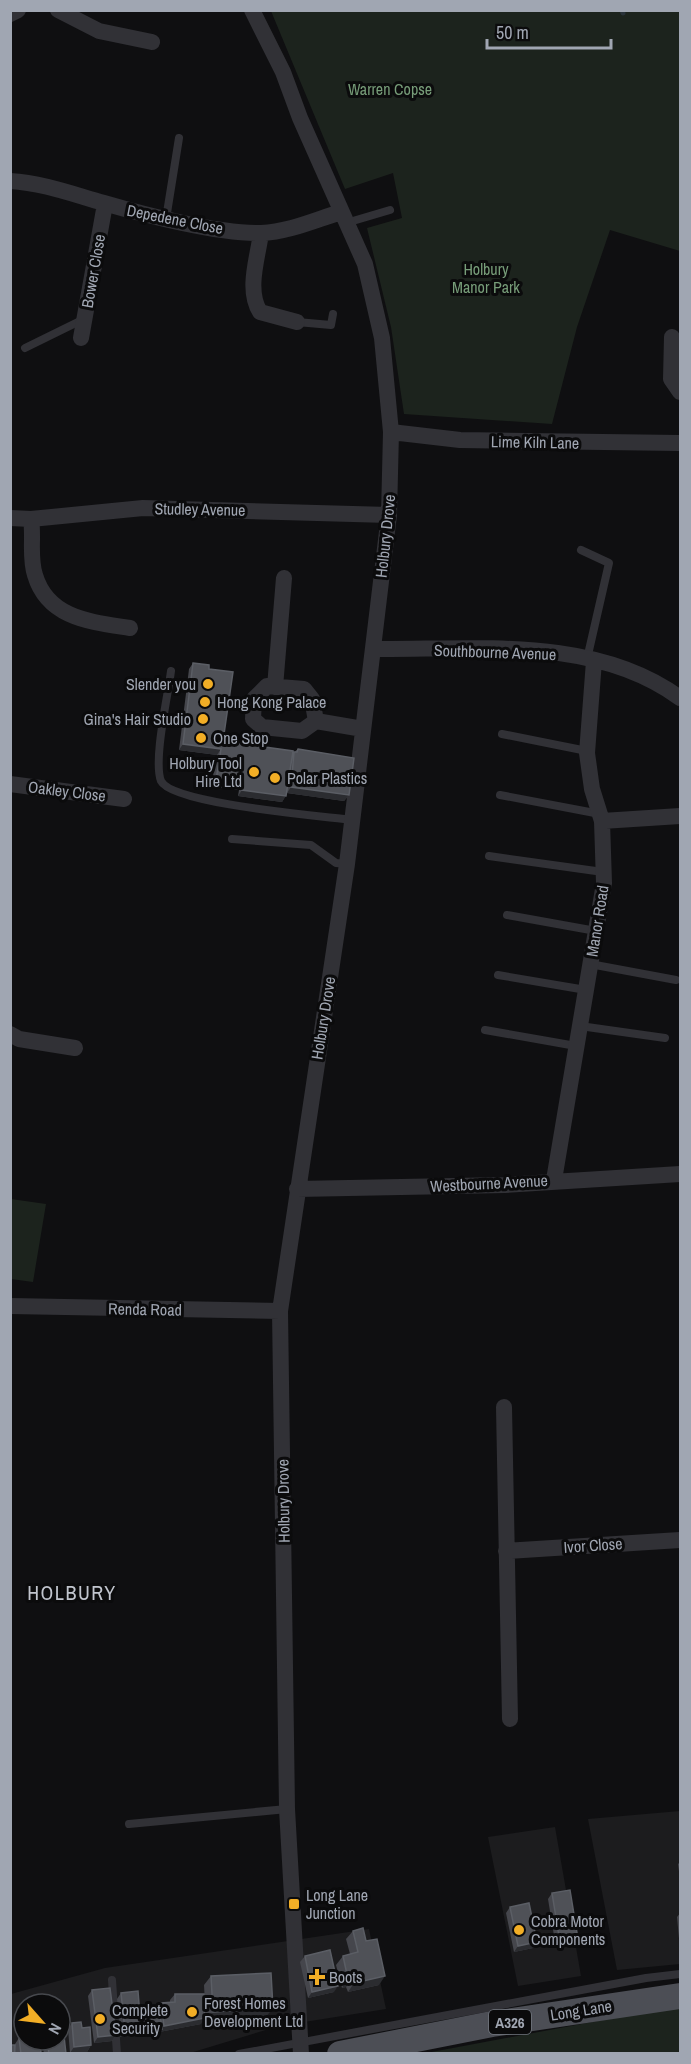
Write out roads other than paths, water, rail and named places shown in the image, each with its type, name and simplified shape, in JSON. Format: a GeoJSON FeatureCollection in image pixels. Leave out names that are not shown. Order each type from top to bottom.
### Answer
{"type":"FeatureCollection","features":[{"type":"Feature","properties":{"kind":"main road","name":"Long Lane"},"geometry":{"type":"LineString","coordinates":[[340,2054],[492,2024],[681,1996]]}},
{"type":"Feature","properties":{"kind":"street"},"geometry":{"type":"LineString","coordinates":[[10,14],[18,10]]}},
{"type":"Feature","properties":{"kind":"street"},"geometry":{"type":"LineString","coordinates":[[58,10],[99,31],[152,42]]}},
{"type":"Feature","properties":{"kind":"street","name":"Holbury Drove"},"geometry":{"type":"LineString","coordinates":[[252,10],[283,72],[300,118],[365,264],[382,338],[391,432],[389,515],[347,864],[280,1311],[287,1809],[300,2047]]}},
{"type":"Feature","properties":{"kind":"street","name":"Depedene Close"},"geometry":{"type":"LineString","coordinates":[[10,181],[36,183],[105,204],[166,219],[261,233],[343,217]]}},
{"type":"Feature","properties":{"kind":"street","name":"Bower Close"},"geometry":{"type":"LineString","coordinates":[[81,338],[105,204]]}},
{"type":"Feature","properties":{"kind":"street"},"geometry":{"type":"LineString","coordinates":[[261,233],[254,302],[260,312],[297,322]]}},
{"type":"Feature","properties":{"kind":"street"},"geometry":{"type":"LineString","coordinates":[[672,337],[671,380],[681,392]]}},
{"type":"Feature","properties":{"kind":"street","name":"Lime Kiln Lane"},"geometry":{"type":"LineString","coordinates":[[391,432],[460,440],[681,443]]}},
{"type":"Feature","properties":{"kind":"street","name":"Studley Avenue"},"geometry":{"type":"LineString","coordinates":[[10,518],[31,519],[143,508],[389,515]]}},
{"type":"Feature","properties":{"kind":"street"},"geometry":{"type":"LineString","coordinates":[[31,519],[34,574],[42,590],[57,608],[85,621],[130,628]]}},
{"type":"Feature","properties":{"kind":"street"},"geometry":{"type":"LineString","coordinates":[[275,687],[284,578]]}},
{"type":"Feature","properties":{"kind":"street","name":"Southbourne Avenue"},"geometry":{"type":"LineString","coordinates":[[373,649],[551,651],[634,671],[681,698]]}},
{"type":"Feature","properties":{"kind":"street","name":"Manor Road"},"geometry":{"type":"LineString","coordinates":[[554,1180],[596,931],[603,872],[601,817],[592,789],[587,752],[591,660]]}},
{"type":"Feature","properties":{"kind":"street"},"geometry":{"type":"LineString","coordinates":[[316,721],[312,699],[304,689],[267,686],[254,699],[253,719],[262,727],[302,731],[316,721],[363,729]]}},
{"type":"Feature","properties":{"kind":"street","name":"Oakley Close"},"geometry":{"type":"LineString","coordinates":[[10,784],[124,799]]}},
{"type":"Feature","properties":{"kind":"street"},"geometry":{"type":"LineString","coordinates":[[601,817],[681,816]]}},
{"type":"Feature","properties":{"kind":"street"},"geometry":{"type":"LineString","coordinates":[[10,1035],[19,1039],[75,1048]]}},
{"type":"Feature","properties":{"kind":"street","name":"Westbourne Avenue"},"geometry":{"type":"LineString","coordinates":[[297,1189],[505,1185],[554,1180],[681,1174]]}},
{"type":"Feature","properties":{"kind":"street","name":"Renda Road"},"geometry":{"type":"LineString","coordinates":[[10,1306],[280,1311]]}},
{"type":"Feature","properties":{"kind":"street"},"geometry":{"type":"LineString","coordinates":[[504,1407],[510,1719]]}},
{"type":"Feature","properties":{"kind":"street","name":"Ivor Close"},"geometry":{"type":"LineString","coordinates":[[506,1551],[681,1540]]}},
{"type":"Feature","properties":{"kind":"lane"},"geometry":{"type":"LineString","coordinates":[[166,219],[179,138]]}},
{"type":"Feature","properties":{"kind":"lane"},"geometry":{"type":"LineString","coordinates":[[343,217],[390,210]]}},
{"type":"Feature","properties":{"kind":"lane"},"geometry":{"type":"LineString","coordinates":[[297,322],[331,325],[333,314]]}},
{"type":"Feature","properties":{"kind":"lane"},"geometry":{"type":"LineString","coordinates":[[25,348],[85,319]]}},
{"type":"Feature","properties":{"kind":"lane"},"geometry":{"type":"LineString","coordinates":[[581,550],[609,563],[591,660]]}},
{"type":"Feature","properties":{"kind":"lane"},"geometry":{"type":"LineString","coordinates":[[171,671],[158,761],[162,783],[168,789],[201,801],[352,820]]}},
{"type":"Feature","properties":{"kind":"lane"},"geometry":{"type":"LineString","coordinates":[[502,734],[587,752]]}},
{"type":"Feature","properties":{"kind":"lane"},"geometry":{"type":"LineString","coordinates":[[500,795],[601,817]]}},
{"type":"Feature","properties":{"kind":"lane"},"geometry":{"type":"LineString","coordinates":[[232,839],[311,845],[336,863],[347,864]]}},
{"type":"Feature","properties":{"kind":"lane"},"geometry":{"type":"LineString","coordinates":[[489,856],[603,872]]}},
{"type":"Feature","properties":{"kind":"lane"},"geometry":{"type":"LineString","coordinates":[[507,915],[596,931]]}},
{"type":"Feature","properties":{"kind":"lane"},"geometry":{"type":"LineString","coordinates":[[590,964],[676,980]]}},
{"type":"Feature","properties":{"kind":"lane"},"geometry":{"type":"LineString","coordinates":[[498,975],[586,990]]}},
{"type":"Feature","properties":{"kind":"lane"},"geometry":{"type":"LineString","coordinates":[[580,1026],[665,1038]]}},
{"type":"Feature","properties":{"kind":"lane"},"geometry":{"type":"LineString","coordinates":[[485,1030],[576,1046]]}},
{"type":"Feature","properties":{"kind":"lane"},"geometry":{"type":"LineString","coordinates":[[129,1824],[287,1809]]}},
{"type":"Feature","properties":{"kind":"lane"},"geometry":{"type":"LineString","coordinates":[[239,2054],[300,2047],[646,1978],[681,1974]]}},
{"type":"Feature","properties":{"kind":"lane"},"geometry":{"type":"LineString","coordinates":[[112,1980],[117,2054]]}},
{"type":"Feature","properties":{"kind":"place","name":"Slender you"},"geometry":{"type":"Point","coordinates":[208,684]}},
{"type":"Feature","properties":{"kind":"place","name":"Hong Kong Palace"},"geometry":{"type":"Point","coordinates":[205,702]}},
{"type":"Feature","properties":{"kind":"place","name":"Gina's Hair Studio"},"geometry":{"type":"Point","coordinates":[203,719]}},
{"type":"Feature","properties":{"kind":"place","name":"One Stop"},"geometry":{"type":"Point","coordinates":[201,738]}},
{"type":"Feature","properties":{"kind":"place","name":"Holbury Tool Hire Ltd"},"geometry":{"type":"Point","coordinates":[254,772]}},
{"type":"Feature","properties":{"kind":"place","name":"Polar Plastics"},"geometry":{"type":"Point","coordinates":[275,778]}},
{"type":"Feature","properties":{"kind":"place","name":"Long Lane Junction"},"geometry":{"type":"Point","coordinates":[294,1904]}},
{"type":"Feature","properties":{"kind":"place","name":"Cobra Motor Components"},"geometry":{"type":"Point","coordinates":[519,1930]}},
{"type":"Feature","properties":{"kind":"place","name":"Boots"},"geometry":{"type":"Point","coordinates":[317,1977]}},
{"type":"Feature","properties":{"kind":"place","name":"Forest Homes Development Ltd"},"geometry":{"type":"Point","coordinates":[192,2012]}},
{"type":"Feature","properties":{"kind":"place","name":"Complete Security"},"geometry":{"type":"Point","coordinates":[100,2019]}},
{"type":"Feature","properties":{"kind":"district","name":"HOLBURY"},"geometry":{"type":"Point","coordinates":[72,1592]}},
{"type":"Feature","properties":{"kind":"park label","name":"Warren Copse"},"geometry":{"type":"Point","coordinates":[390,89]}},
{"type":"Feature","properties":{"kind":"park label","name":"Holbury Manor Park"},"geometry":{"type":"Point","coordinates":[486,278]}}]}
